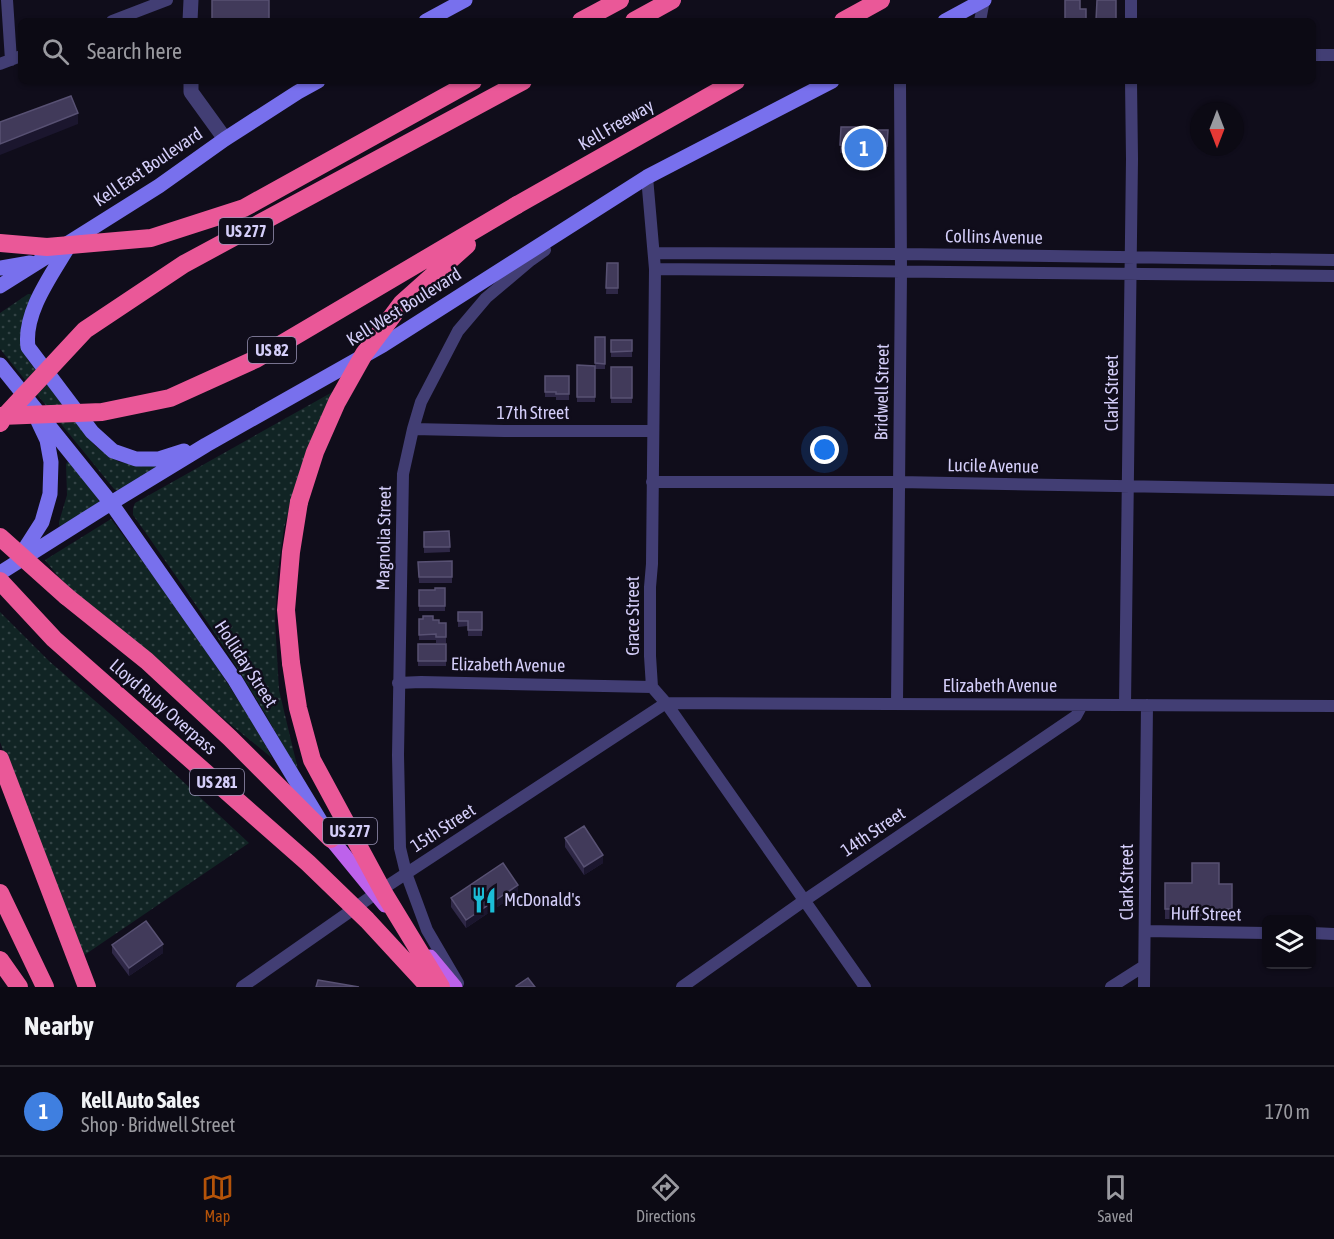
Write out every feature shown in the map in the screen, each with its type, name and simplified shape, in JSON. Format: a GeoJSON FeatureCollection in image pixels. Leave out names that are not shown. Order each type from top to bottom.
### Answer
{"type":"FeatureCollection","features":[{"type":"Feature","properties":{"kind":"highway"},"geometry":{"type":"LineString","coordinates":[[587,18],[620,0]]}},
{"type":"Feature","properties":{"kind":"highway"},"geometry":{"type":"LineString","coordinates":[[639,18],[672,0]]}},
{"type":"Feature","properties":{"kind":"highway"},"geometry":{"type":"LineString","coordinates":[[848,18],[881,0]]}},
{"type":"Feature","properties":{"kind":"highway"},"geometry":{"type":"LineString","coordinates":[[0,243],[47,247],[151,238],[244,208],[468,84]]}},
{"type":"Feature","properties":{"kind":"highway","name":"US 277"},"geometry":{"type":"LineString","coordinates":[[0,423],[85,330],[184,264],[517,84]]}},
{"type":"Feature","properties":{"kind":"highway","name":"Kell Freeway"},"geometry":{"type":"LineString","coordinates":[[517,206],[731,84]]}},
{"type":"Feature","properties":{"kind":"highway","name":"US 277"},"geometry":{"type":"LineString","coordinates":[[441,987],[385,895],[312,760],[298,708],[291,663],[286,610],[291,552],[298,502],[315,453],[337,402],[364,354],[402,303],[462,248],[517,206]]}},
{"type":"Feature","properties":{"kind":"highway","name":"US 82"},"geometry":{"type":"LineString","coordinates":[[0,416],[102,412],[170,398],[256,359],[517,206]]}},
{"type":"Feature","properties":{"kind":"highway"},"geometry":{"type":"LineString","coordinates":[[0,537],[66,596],[147,661],[230,738],[332,839]]}},
{"type":"Feature","properties":{"kind":"highway","name":"Lloyd Ruby Overpass"},"geometry":{"type":"LineString","coordinates":[[0,581],[54,639],[308,863],[367,920],[429,987]]}},
{"type":"Feature","properties":{"kind":"highway"},"geometry":{"type":"LineString","coordinates":[[0,759],[87,987]]}},
{"type":"Feature","properties":{"kind":"highway"},"geometry":{"type":"LineString","coordinates":[[0,893],[45,987]]}},
{"type":"Feature","properties":{"kind":"highway"},"geometry":{"type":"LineString","coordinates":[[0,960],[19,987]]}},
{"type":"Feature","properties":{"kind":"main road"},"geometry":{"type":"LineString","coordinates":[[432,18],[465,0]]}},
{"type":"Feature","properties":{"kind":"main road"},"geometry":{"type":"LineString","coordinates":[[951,18],[984,0]]}},
{"type":"Feature","properties":{"kind":"main road","name":"Kell East Boulevard"},"geometry":{"type":"LineString","coordinates":[[0,285],[159,186],[225,138],[313,84]]}},
{"type":"Feature","properties":{"kind":"main road","name":"Kell West Boulevard"},"geometry":{"type":"LineString","coordinates":[[0,573],[206,445],[383,345],[647,177],[826,84]]}},
{"type":"Feature","properties":{"kind":"main road"},"geometry":{"type":"LineString","coordinates":[[73,240],[32,312],[27,337],[28,347],[92,432],[113,452],[136,459],[159,459],[206,445]]}},
{"type":"Feature","properties":{"kind":"main road"},"geometry":{"type":"LineString","coordinates":[[0,268],[39,261]]}},
{"type":"Feature","properties":{"kind":"main road","name":"Holliday Street"},"geometry":{"type":"LineString","coordinates":[[0,365],[111,503],[235,680],[332,839],[375,894],[455,987]]}},
{"type":"Feature","properties":{"kind":"main road"},"geometry":{"type":"LineString","coordinates":[[15,563],[42,522],[50,494],[51,462],[47,440],[28,400]]}},
{"type":"Feature","properties":{"kind":"street"},"geometry":{"type":"LineString","coordinates":[[7,0],[10,60]]}},
{"type":"Feature","properties":{"kind":"street"},"geometry":{"type":"LineString","coordinates":[[120,18],[167,0]]}},
{"type":"Feature","properties":{"kind":"street"},"geometry":{"type":"LineString","coordinates":[[190,18],[191,0]]}},
{"type":"Feature","properties":{"kind":"street"},"geometry":{"type":"LineString","coordinates":[[981,18],[984,0]]}},
{"type":"Feature","properties":{"kind":"street"},"geometry":{"type":"LineString","coordinates":[[1131,0],[1131,18]]}},
{"type":"Feature","properties":{"kind":"street"},"geometry":{"type":"LineString","coordinates":[[1316,55],[1334,55]]}},
{"type":"Feature","properties":{"kind":"street"},"geometry":{"type":"LineString","coordinates":[[191,84],[191,92],[225,138]]}},
{"type":"Feature","properties":{"kind":"street","name":"Bridwell Street"},"geometry":{"type":"LineString","coordinates":[[897,704],[901,272],[900,84]]}},
{"type":"Feature","properties":{"kind":"street","name":"Clark Street"},"geometry":{"type":"LineString","coordinates":[[1125,705],[1129,486],[1131,84]]}},
{"type":"Feature","properties":{"kind":"street","name":"Grace Street"},"geometry":{"type":"LineString","coordinates":[[647,177],[655,269],[650,621],[652,687]]}},
{"type":"Feature","properties":{"kind":"street","name":"Magnolia Street"},"geometry":{"type":"LineString","coordinates":[[461,987],[427,930],[406,873],[400,848],[398,683],[403,474],[413,429],[421,402],[458,331],[486,298],[531,260],[647,177]]}},
{"type":"Feature","properties":{"kind":"street","name":"Collins Avenue"},"geometry":{"type":"LineString","coordinates":[[654,253],[1334,260]]}},
{"type":"Feature","properties":{"kind":"street","name":"Collins Avenue"},"geometry":{"type":"LineString","coordinates":[[655,269],[1334,276]]}},
{"type":"Feature","properties":{"kind":"street","name":"17th Street"},"geometry":{"type":"LineString","coordinates":[[413,429],[652,431]]}},
{"type":"Feature","properties":{"kind":"street","name":"Lucile Avenue"},"geometry":{"type":"LineString","coordinates":[[652,482],[899,482],[1334,490]]}},
{"type":"Feature","properties":{"kind":"street","name":"Elizabeth Avenue"},"geometry":{"type":"LineString","coordinates":[[398,683],[652,687]]}},
{"type":"Feature","properties":{"kind":"street"},"geometry":{"type":"LineString","coordinates":[[652,687],[666,703],[865,987]]}},
{"type":"Feature","properties":{"kind":"street","name":"Elizabeth Avenue"},"geometry":{"type":"LineString","coordinates":[[666,703],[1334,706]]}},
{"type":"Feature","properties":{"kind":"street","name":"15th Street"},"geometry":{"type":"LineString","coordinates":[[242,987],[406,873],[666,703]]}},
{"type":"Feature","properties":{"kind":"street","name":"14th Street"},"geometry":{"type":"LineString","coordinates":[[682,987],[805,900],[1077,716],[1082,705]]}},
{"type":"Feature","properties":{"kind":"street","name":"Clark Street"},"geometry":{"type":"LineString","coordinates":[[1144,987],[1147,705]]}},
{"type":"Feature","properties":{"kind":"street","name":"Huff Street"},"geometry":{"type":"LineString","coordinates":[[1145,932],[1262,933]]}},
{"type":"Feature","properties":{"kind":"street"},"geometry":{"type":"LineString","coordinates":[[1316,933],[1334,933]]}},
{"type":"Feature","properties":{"kind":"street"},"geometry":{"type":"LineString","coordinates":[[1111,987],[1144,966]]}},
{"type":"Feature","properties":{"kind":"green space"},"geometry":{"type":"Polygon","coordinates":[[[28,294],[32,296],[23,319],[22,334],[27,359],[95,446],[119,462],[155,464],[158,467],[117,491],[114,489],[0,349],[0,313],[28,294]]]}},
{"type":"Feature","properties":{"kind":"green space"},"geometry":{"type":"Polygon","coordinates":[[[336,390],[293,495],[284,528],[278,571],[275,620],[279,690],[300,778],[263,709],[200,611],[133,515],[133,508],[135,503],[336,390]]]}},
{"type":"Feature","properties":{"kind":"green space"},"geometry":{"type":"Polygon","coordinates":[[[68,461],[99,502],[61,527],[59,522],[67,495],[66,464],[68,461]]]}},
{"type":"Feature","properties":{"kind":"green space"},"geometry":{"type":"Polygon","coordinates":[[[111,519],[220,672],[272,758],[75,597],[45,560],[111,519]]]}},
{"type":"Feature","properties":{"kind":"green space"},"geometry":{"type":"Polygon","coordinates":[[[0,612],[49,661],[116,719],[249,843],[80,958],[0,742],[0,612]]]}},
{"type":"Feature","properties":{"kind":"building"},"geometry":{"type":"Polygon","coordinates":[[[212,0],[269,0],[269,18],[212,18],[212,0]]]}},
{"type":"Feature","properties":{"kind":"building"},"geometry":{"type":"Polygon","coordinates":[[[1065,0],[1080,0],[1080,9],[1086,9],[1086,18],[1065,18],[1065,0]]]}},
{"type":"Feature","properties":{"kind":"building"},"geometry":{"type":"Polygon","coordinates":[[[1097,0],[1116,0],[1116,18],[1096,18],[1097,0]]]}},
{"type":"Feature","properties":{"kind":"building"},"geometry":{"type":"Polygon","coordinates":[[[71,96],[78,113],[0,144],[0,122],[71,96]]]}},
{"type":"Feature","properties":{"kind":"building"},"geometry":{"type":"Polygon","coordinates":[[[841,127],[857,127],[857,134],[864,134],[864,130],[888,130],[887,146],[840,145],[841,127]]]}},
{"type":"Feature","properties":{"kind":"building"},"geometry":{"type":"Polygon","coordinates":[[[607,263],[618,263],[618,288],[606,288],[607,263]]]}},
{"type":"Feature","properties":{"kind":"building"},"geometry":{"type":"Polygon","coordinates":[[[595,337],[605,337],[605,364],[595,363],[595,337]]]}},
{"type":"Feature","properties":{"kind":"building"},"geometry":{"type":"Polygon","coordinates":[[[611,340],[632,340],[632,351],[611,352],[611,340]]]}},
{"type":"Feature","properties":{"kind":"building"},"geometry":{"type":"Polygon","coordinates":[[[577,365],[595,366],[595,397],[577,397],[577,365]]]}},
{"type":"Feature","properties":{"kind":"building"},"geometry":{"type":"Polygon","coordinates":[[[611,367],[632,367],[632,398],[611,398],[611,367]]]}},
{"type":"Feature","properties":{"kind":"building"},"geometry":{"type":"Polygon","coordinates":[[[545,376],[569,376],[569,394],[545,392],[545,376]]]}},
{"type":"Feature","properties":{"kind":"building"},"geometry":{"type":"Polygon","coordinates":[[[449,531],[450,547],[424,547],[424,532],[449,531]]]}},
{"type":"Feature","properties":{"kind":"building"},"geometry":{"type":"Polygon","coordinates":[[[452,561],[452,577],[419,577],[418,562],[452,561]]]}},
{"type":"Feature","properties":{"kind":"building"},"geometry":{"type":"Polygon","coordinates":[[[435,588],[445,588],[445,606],[419,606],[419,590],[435,590],[435,588]]]}},
{"type":"Feature","properties":{"kind":"building"},"geometry":{"type":"Polygon","coordinates":[[[458,612],[482,612],[482,630],[468,630],[468,621],[458,621],[458,612]]]}},
{"type":"Feature","properties":{"kind":"building"},"geometry":{"type":"Polygon","coordinates":[[[423,616],[433,616],[433,620],[446,623],[446,637],[436,637],[436,634],[419,635],[419,619],[423,619],[423,616]]]}},
{"type":"Feature","properties":{"kind":"building"},"geometry":{"type":"Polygon","coordinates":[[[418,644],[446,644],[446,661],[418,661],[418,644]]]}},
{"type":"Feature","properties":{"kind":"building"},"geometry":{"type":"Polygon","coordinates":[[[584,826],[603,855],[584,867],[565,838],[584,826]]]}},
{"type":"Feature","properties":{"kind":"building","name":"McDonald's"},"geometry":{"type":"Polygon","coordinates":[[[503,863],[518,885],[466,920],[451,898],[503,863]]]}},
{"type":"Feature","properties":{"kind":"building"},"geometry":{"type":"Polygon","coordinates":[[[1192,863],[1219,863],[1219,884],[1232,884],[1232,909],[1165,909],[1165,883],[1192,883],[1192,863]]]}},
{"type":"Feature","properties":{"kind":"building"},"geometry":{"type":"Polygon","coordinates":[[[146,921],[163,944],[129,968],[112,945],[146,921]]]}},
{"type":"Feature","properties":{"kind":"building"},"geometry":{"type":"Polygon","coordinates":[[[528,978],[535,987],[516,986],[528,978]]]}},
{"type":"Feature","properties":{"kind":"building"},"geometry":{"type":"Polygon","coordinates":[[[318,980],[359,987],[316,987],[318,980]]]}},
{"type":"Feature","properties":{"kind":"place","name":"Kell Auto Sales"},"geometry":{"type":"Point","coordinates":[864,148]}},
{"type":"Feature","properties":{"kind":"place","name":"McDonald's"},"geometry":{"type":"Point","coordinates":[484,900]}}]}
